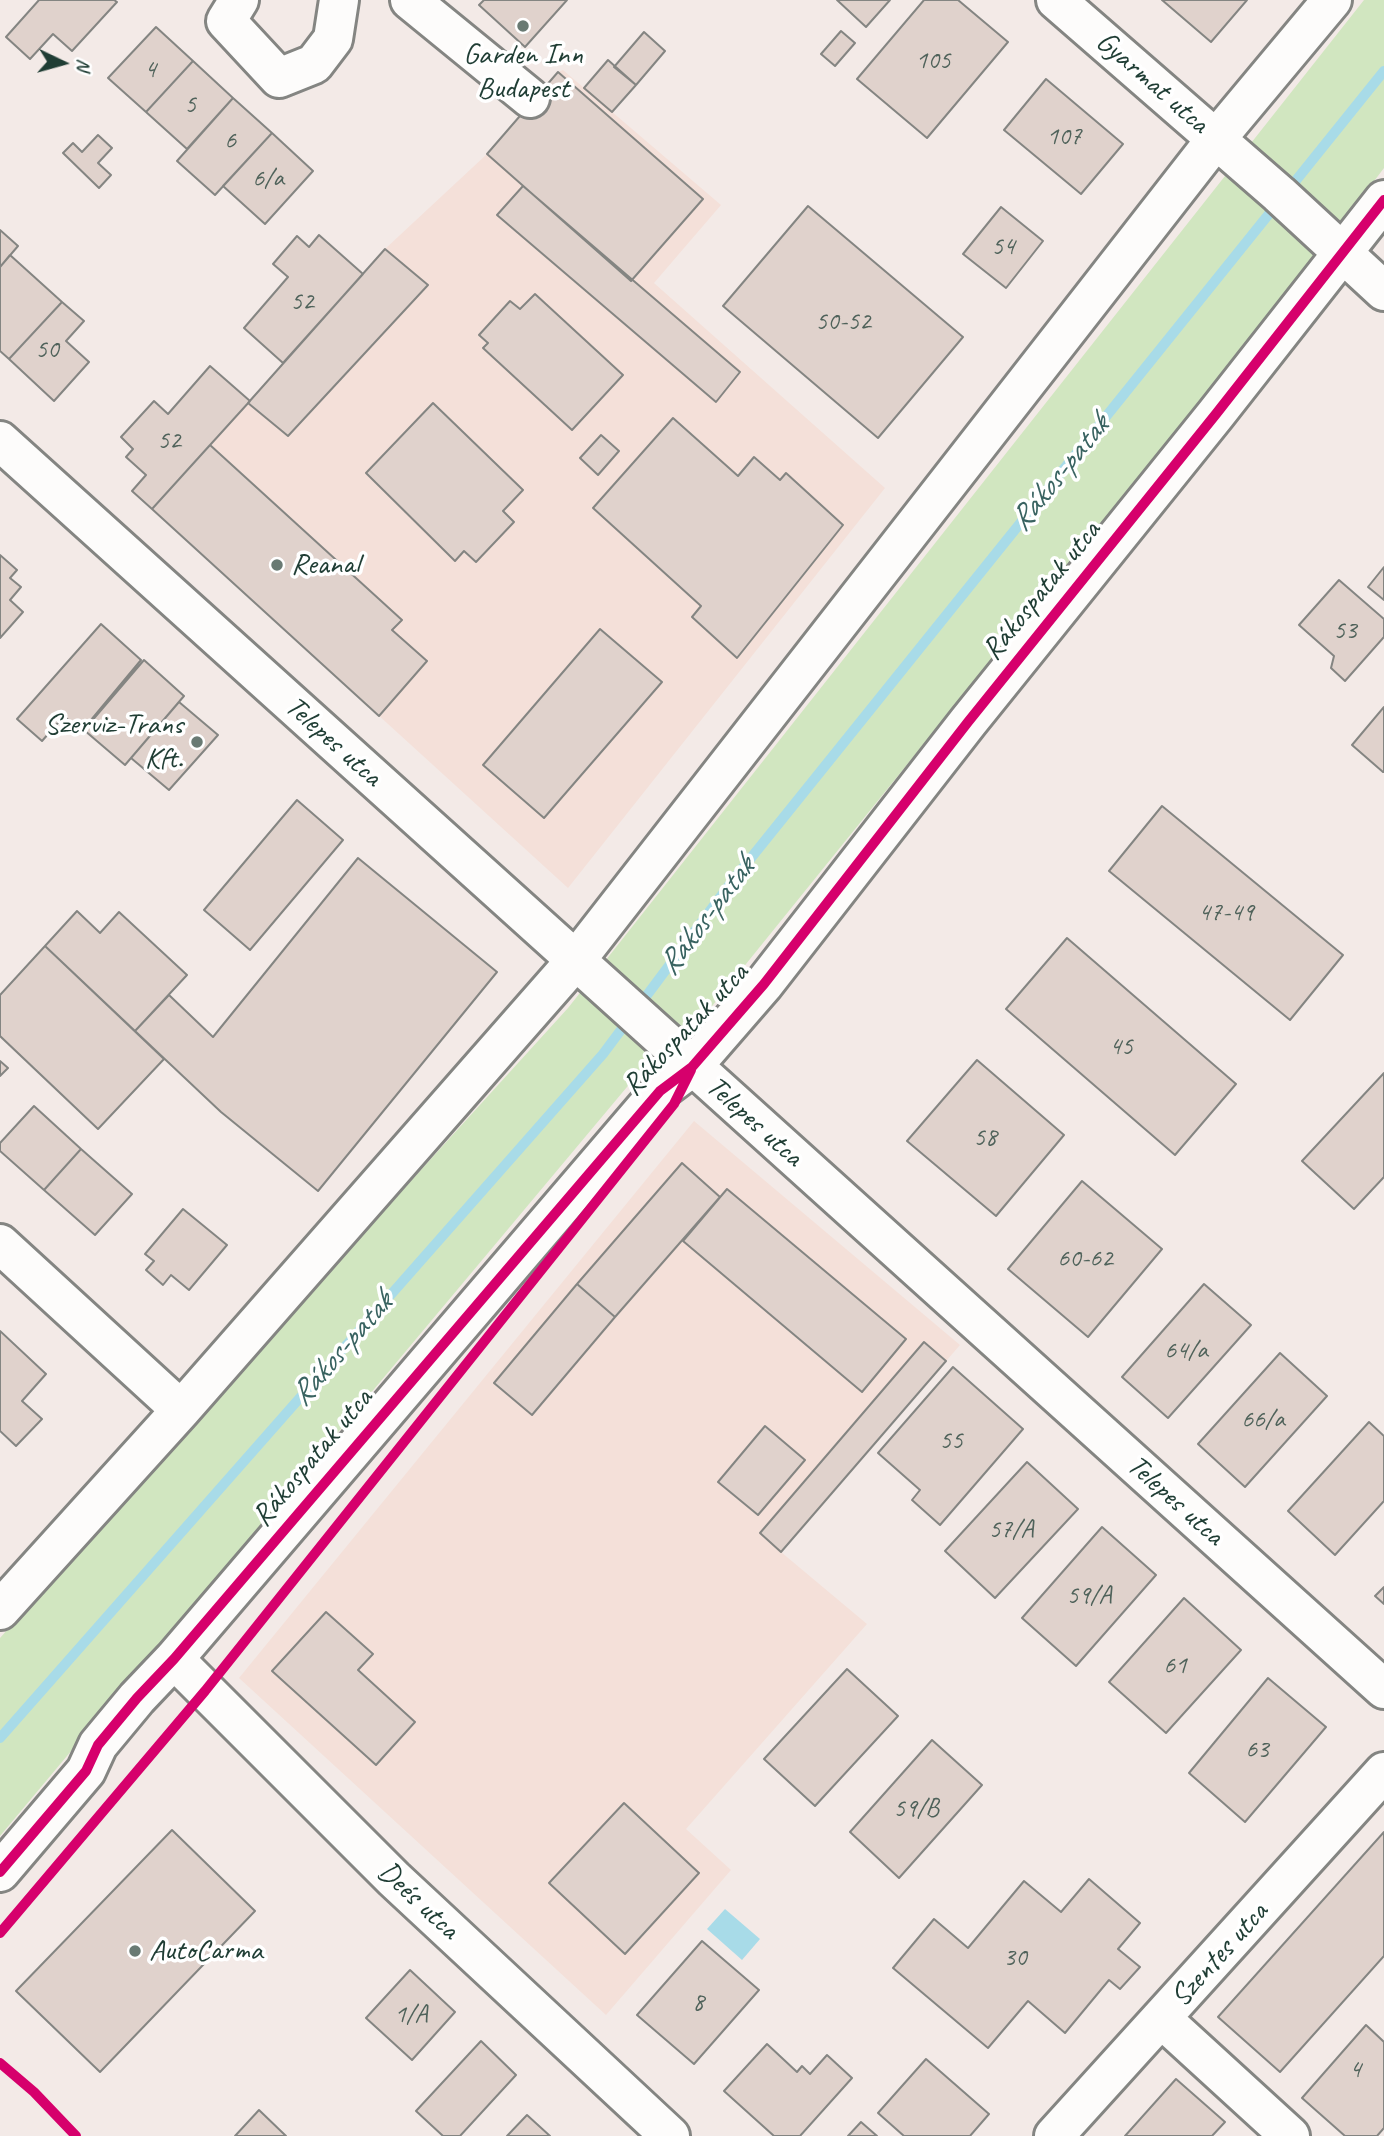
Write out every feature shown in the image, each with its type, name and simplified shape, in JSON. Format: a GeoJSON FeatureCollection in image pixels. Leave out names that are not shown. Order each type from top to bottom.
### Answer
{"type":"FeatureCollection","features":[{"type":"Feature","properties":{"kind":"street"},"geometry":{"type":"LineString","coordinates":[[239,0],[226,21],[279,78],[314,64],[333,39],[339,0]]}},
{"type":"Feature","properties":{"kind":"street"},"geometry":{"type":"LineString","coordinates":[[410,0],[530,99]]}},
{"type":"Feature","properties":{"kind":"street","name":"Gyarmat utca"},"geometry":{"type":"LineString","coordinates":[[1056,0],[1279,194],[1384,290]]}},
{"type":"Feature","properties":{"kind":"street"},"geometry":{"type":"LineString","coordinates":[[0,1610],[181,1410],[576,960],[1216,139],[1332,0]]}},
{"type":"Feature","properties":{"kind":"street","name":"Rákospatak utca"},"geometry":{"type":"LineString","coordinates":[[0,1872],[86,1771],[98,1745],[137,1698],[174,1659],[660,1091],[680,1055],[764,984],[968,722],[1384,200]]}},
{"type":"Feature","properties":{"kind":"street","name":"Telepes utca"},"geometry":{"type":"LineString","coordinates":[[0,440],[1384,1689]]}},
{"type":"Feature","properties":{"kind":"street"},"geometry":{"type":"LineString","coordinates":[[0,1244],[181,1410]]}},
{"type":"Feature","properties":{"kind":"street","name":"Deés utca"},"geometry":{"type":"LineString","coordinates":[[174,1659],[394,1879],[670,2136]]}},
{"type":"Feature","properties":{"kind":"street","name":"Szentes utca"},"geometry":{"type":"LineString","coordinates":[[1054,2136],[1384,1772]]}},
{"type":"Feature","properties":{"kind":"street"},"geometry":{"type":"LineString","coordinates":[[1161,2019],[1290,2136]]}},
{"type":"Feature","properties":{"kind":"shaded area"},"geometry":{"type":"Polygon","coordinates":[[[563,70],[721,205],[654,283],[885,488],[568,888],[152,509],[385,249],[487,154],[558,72],[563,70]]]}},
{"type":"Feature","properties":{"kind":"shaded area"},"geometry":{"type":"Polygon","coordinates":[[[694,1121],[960,1345],[781,1552],[867,1624],[686,1829],[731,1870],[606,2015],[239,1678],[694,1121]]]}},
{"type":"Feature","properties":{"kind":"green space"},"geometry":{"type":"Polygon","coordinates":[[[1364,0],[1384,0],[1384,168],[1309,267],[704,1016],[637,1075],[0,1836],[0,1638],[190,1424],[568,1008],[1364,0]]]}},
{"type":"Feature","properties":{"kind":"water"},"geometry":{"type":"Polygon","coordinates":[[[725,1909],[760,1939],[742,1960],[707,1929],[725,1909]]]}},
{"type":"Feature","properties":{"kind":"building"},"geometry":{"type":"Polygon","coordinates":[[[39,0],[117,2],[72,51],[53,34],[30,59],[6,37],[39,0]]]}},
{"type":"Feature","properties":{"kind":"building","name":"Garden Inn Budapest"},"geometry":{"type":"Polygon","coordinates":[[[484,0],[567,0],[525,47],[479,5],[484,0]]]}},
{"type":"Feature","properties":{"kind":"building"},"geometry":{"type":"Polygon","coordinates":[[[837,0],[890,0],[866,27],[837,0]]]}},
{"type":"Feature","properties":{"kind":"building"},"geometry":{"type":"Polygon","coordinates":[[[924,0],[958,0],[1008,42],[927,138],[857,79],[924,0]]]}},
{"type":"Feature","properties":{"kind":"building"},"geometry":{"type":"Polygon","coordinates":[[[1162,0],[1247,0],[1211,42],[1162,0]]]}},
{"type":"Feature","properties":{"kind":"building"},"geometry":{"type":"Polygon","coordinates":[[[156,27],[193,61],[146,112],[108,78],[156,27]]]}},
{"type":"Feature","properties":{"kind":"building"},"geometry":{"type":"Polygon","coordinates":[[[841,31],[855,43],[835,66],[821,54],[841,31]]]}},
{"type":"Feature","properties":{"kind":"building"},"geometry":{"type":"Polygon","coordinates":[[[644,32],[665,51],[636,85],[614,67],[644,32]]]}},
{"type":"Feature","properties":{"kind":"building"},"geometry":{"type":"Polygon","coordinates":[[[608,60],[636,85],[612,112],[584,88],[608,60]]]}},
{"type":"Feature","properties":{"kind":"building"},"geometry":{"type":"Polygon","coordinates":[[[193,61],[233,98],[187,149],[146,112],[193,61]]]}},
{"type":"Feature","properties":{"kind":"building"},"geometry":{"type":"Polygon","coordinates":[[[558,72],[703,199],[631,281],[487,154],[558,72]]]}},
{"type":"Feature","properties":{"kind":"building"},"geometry":{"type":"Polygon","coordinates":[[[1046,79],[1123,144],[1081,194],[1004,130],[1046,79]]]}},
{"type":"Feature","properties":{"kind":"building"},"geometry":{"type":"Polygon","coordinates":[[[233,98],[272,133],[215,195],[177,161],[233,98]]]}},
{"type":"Feature","properties":{"kind":"building"},"geometry":{"type":"Polygon","coordinates":[[[272,133],[313,171],[265,224],[223,186],[272,133]]]}},
{"type":"Feature","properties":{"kind":"building"},"geometry":{"type":"Polygon","coordinates":[[[98,135],[112,148],[98,163],[111,175],[99,188],[63,153],[73,143],[82,152],[98,135]]]}},
{"type":"Feature","properties":{"kind":"building"},"geometry":{"type":"Polygon","coordinates":[[[523,186],[740,372],[716,402],[497,215],[523,186]]]}},
{"type":"Feature","properties":{"kind":"building"},"geometry":{"type":"Polygon","coordinates":[[[808,206],[963,337],[878,438],[723,306],[808,206]]]}},
{"type":"Feature","properties":{"kind":"building"},"geometry":{"type":"Polygon","coordinates":[[[1001,207],[1043,241],[1006,288],[963,254],[1001,207]]]}},
{"type":"Feature","properties":{"kind":"building"},"geometry":{"type":"Polygon","coordinates":[[[0,230],[18,246],[0,267],[0,230]]]}},
{"type":"Feature","properties":{"kind":"building"},"geometry":{"type":"Polygon","coordinates":[[[319,235],[363,274],[283,363],[244,328],[288,277],[273,264],[297,236],[309,247],[319,235]]]}},
{"type":"Feature","properties":{"kind":"building"},"geometry":{"type":"Polygon","coordinates":[[[385,249],[428,285],[288,436],[248,403],[385,249]]]}},
{"type":"Feature","properties":{"kind":"building"},"geometry":{"type":"Polygon","coordinates":[[[10,255],[62,302],[9,359],[0,351],[0,267],[10,255]]]}},
{"type":"Feature","properties":{"kind":"building"},"geometry":{"type":"Polygon","coordinates":[[[535,294],[623,375],[572,430],[483,348],[488,343],[479,335],[510,301],[520,309],[535,294]]]}},
{"type":"Feature","properties":{"kind":"building"},"geometry":{"type":"Polygon","coordinates":[[[62,302],[84,321],[66,341],[89,362],[54,401],[9,359],[62,302]]]}},
{"type":"Feature","properties":{"kind":"building"},"geometry":{"type":"Polygon","coordinates":[[[210,366],[250,401],[152,509],[132,491],[146,475],[126,457],[133,449],[121,437],[154,401],[168,414],[210,366]]]}},
{"type":"Feature","properties":{"kind":"building"},"geometry":{"type":"Polygon","coordinates":[[[433,403],[523,490],[503,511],[514,522],[476,562],[464,551],[455,561],[366,473],[433,403]]]}},
{"type":"Feature","properties":{"kind":"building"},"geometry":{"type":"Polygon","coordinates":[[[673,418],[738,476],[754,457],[780,480],[786,473],[843,525],[737,658],[692,617],[701,606],[593,508],[673,418]]]}},
{"type":"Feature","properties":{"kind":"building"},"geometry":{"type":"Polygon","coordinates":[[[601,435],[619,451],[598,475],[580,458],[601,435]]]}},
{"type":"Feature","properties":{"kind":"building","name":"Reanal"},"geometry":{"type":"Polygon","coordinates":[[[210,445],[402,620],[392,630],[427,661],[379,716],[152,509],[210,445]]]}},
{"type":"Feature","properties":{"kind":"building"},"geometry":{"type":"Polygon","coordinates":[[[0,555],[17,570],[10,578],[21,587],[10,600],[23,612],[0,638],[0,555]]]}},
{"type":"Feature","properties":{"kind":"building"},"geometry":{"type":"Polygon","coordinates":[[[1384,567],[1384,600],[1368,587],[1384,567]]]}},
{"type":"Feature","properties":{"kind":"building"},"geometry":{"type":"Polygon","coordinates":[[[1339,580],[1384,619],[1384,637],[1345,681],[1331,668],[1334,656],[1299,625],[1339,580]]]}},
{"type":"Feature","properties":{"kind":"building"},"geometry":{"type":"Polygon","coordinates":[[[101,624],[141,660],[81,732],[64,716],[42,741],[17,719],[101,624]]]}},
{"type":"Feature","properties":{"kind":"building"},"geometry":{"type":"Polygon","coordinates":[[[600,629],[662,682],[544,818],[483,765],[600,629]]]}},
{"type":"Feature","properties":{"kind":"building"},"geometry":{"type":"Polygon","coordinates":[[[144,660],[184,696],[125,765],[84,730],[144,660]]]}},
{"type":"Feature","properties":{"kind":"building"},"geometry":{"type":"Polygon","coordinates":[[[179,702],[218,735],[169,790],[131,758],[179,702]]]}},
{"type":"Feature","properties":{"kind":"building"},"geometry":{"type":"Polygon","coordinates":[[[1384,707],[1384,772],[1383,772],[1352,745],[1384,707]]]}},
{"type":"Feature","properties":{"kind":"building"},"geometry":{"type":"Polygon","coordinates":[[[297,800],[343,840],[250,950],[204,910],[297,800]]]}},
{"type":"Feature","properties":{"kind":"building"},"geometry":{"type":"Polygon","coordinates":[[[1162,806],[1343,955],[1290,1020],[1109,871],[1162,806]]]}},
{"type":"Feature","properties":{"kind":"building"},"geometry":{"type":"Polygon","coordinates":[[[358,858],[497,972],[318,1191],[221,1112],[135,1031],[169,995],[213,1037],[358,858]]]}},
{"type":"Feature","properties":{"kind":"building"},"geometry":{"type":"Polygon","coordinates":[[[77,911],[100,933],[119,912],[187,975],[135,1031],[45,946],[77,911]]]}},
{"type":"Feature","properties":{"kind":"building"},"geometry":{"type":"Polygon","coordinates":[[[1067,938],[1236,1084],[1175,1155],[1006,1009],[1067,938]]]}},
{"type":"Feature","properties":{"kind":"building"},"geometry":{"type":"Polygon","coordinates":[[[45,946],[164,1059],[98,1129],[0,1036],[0,995],[45,946]]]}},
{"type":"Feature","properties":{"kind":"building"},"geometry":{"type":"Polygon","coordinates":[[[977,1060],[1064,1135],[996,1216],[907,1141],[977,1060]]]}},
{"type":"Feature","properties":{"kind":"building"},"geometry":{"type":"Polygon","coordinates":[[[0,1061],[8,1068],[0,1076],[0,1061]]]}},
{"type":"Feature","properties":{"kind":"building"},"geometry":{"type":"Polygon","coordinates":[[[1384,1073],[1384,1177],[1354,1209],[1302,1161],[1384,1073]]]}},
{"type":"Feature","properties":{"kind":"building"},"geometry":{"type":"Polygon","coordinates":[[[34,1106],[81,1149],[44,1190],[0,1151],[0,1143],[34,1106]]]}},
{"type":"Feature","properties":{"kind":"building"},"geometry":{"type":"Polygon","coordinates":[[[81,1149],[132,1194],[95,1235],[44,1190],[81,1149]]]}},
{"type":"Feature","properties":{"kind":"building"},"geometry":{"type":"Polygon","coordinates":[[[682,1163],[720,1197],[615,1317],[577,1284],[682,1163]]]}},
{"type":"Feature","properties":{"kind":"building"},"geometry":{"type":"Polygon","coordinates":[[[1082,1181],[1162,1249],[1088,1337],[1008,1269],[1082,1181]]]}},
{"type":"Feature","properties":{"kind":"building"},"geometry":{"type":"Polygon","coordinates":[[[727,1189],[906,1339],[862,1392],[683,1241],[727,1189]]]}},
{"type":"Feature","properties":{"kind":"building"},"geometry":{"type":"Polygon","coordinates":[[[183,1209],[227,1245],[189,1290],[171,1275],[163,1285],[146,1270],[154,1261],[145,1254],[183,1209]]]}},
{"type":"Feature","properties":{"kind":"building"},"geometry":{"type":"Polygon","coordinates":[[[577,1284],[615,1317],[532,1415],[494,1383],[577,1284]]]}},
{"type":"Feature","properties":{"kind":"building"},"geometry":{"type":"Polygon","coordinates":[[[1204,1284],[1251,1325],[1168,1418],[1122,1377],[1204,1284]]]}},
{"type":"Feature","properties":{"kind":"building"},"geometry":{"type":"Polygon","coordinates":[[[0,1331],[46,1374],[22,1401],[42,1419],[16,1446],[0,1431],[0,1331]]]}},
{"type":"Feature","properties":{"kind":"building"},"geometry":{"type":"Polygon","coordinates":[[[924,1342],[946,1361],[781,1552],[760,1533],[924,1342]]]}},
{"type":"Feature","properties":{"kind":"building"},"geometry":{"type":"Polygon","coordinates":[[[1280,1353],[1327,1396],[1245,1487],[1198,1444],[1280,1353]]]}},
{"type":"Feature","properties":{"kind":"building"},"geometry":{"type":"Polygon","coordinates":[[[953,1367],[1023,1429],[940,1525],[912,1500],[920,1490],[878,1453],[953,1367]]]}},
{"type":"Feature","properties":{"kind":"building"},"geometry":{"type":"Polygon","coordinates":[[[1369,1422],[1384,1436],[1384,1501],[1335,1555],[1288,1511],[1369,1422]]]}},
{"type":"Feature","properties":{"kind":"building"},"geometry":{"type":"Polygon","coordinates":[[[765,1426],[805,1460],[758,1515],[718,1482],[765,1426]]]}},
{"type":"Feature","properties":{"kind":"building"},"geometry":{"type":"Polygon","coordinates":[[[1027,1462],[1078,1509],[995,1598],[945,1551],[1027,1462]]]}},
{"type":"Feature","properties":{"kind":"building"},"geometry":{"type":"Polygon","coordinates":[[[1102,1527],[1156,1575],[1076,1666],[1022,1618],[1102,1527]]]}},
{"type":"Feature","properties":{"kind":"building"},"geometry":{"type":"Polygon","coordinates":[[[1384,1587],[1384,1604],[1375,1596],[1384,1587]]]}},
{"type":"Feature","properties":{"kind":"building"},"geometry":{"type":"Polygon","coordinates":[[[1184,1598],[1241,1650],[1166,1733],[1109,1682],[1184,1598]]]}},
{"type":"Feature","properties":{"kind":"building"},"geometry":{"type":"Polygon","coordinates":[[[326,1612],[373,1654],[358,1670],[415,1722],[376,1765],[272,1671],[326,1612]]]}},
{"type":"Feature","properties":{"kind":"building"},"geometry":{"type":"Polygon","coordinates":[[[847,1669],[898,1716],[815,1806],[764,1759],[847,1669]]]}},
{"type":"Feature","properties":{"kind":"building"},"geometry":{"type":"Polygon","coordinates":[[[1268,1678],[1326,1727],[1245,1822],[1189,1773],[1268,1678]]]}},
{"type":"Feature","properties":{"kind":"building"},"geometry":{"type":"Polygon","coordinates":[[[932,1740],[982,1785],[899,1878],[850,1832],[932,1740]]]}},
{"type":"Feature","properties":{"kind":"building"},"geometry":{"type":"Polygon","coordinates":[[[624,1803],[699,1873],[625,1954],[549,1883],[624,1803]]]}},
{"type":"Feature","properties":{"kind":"building","name":"AutoCarma"},"geometry":{"type":"Polygon","coordinates":[[[172,1830],[255,1911],[100,2072],[16,1991],[172,1830]]]}},
{"type":"Feature","properties":{"kind":"building"},"geometry":{"type":"Polygon","coordinates":[[[1384,1832],[1384,1956],[1280,2072],[1218,2017],[1384,1832]]]}},
{"type":"Feature","properties":{"kind":"building"},"geometry":{"type":"Polygon","coordinates":[[[1089,1879],[1140,1923],[1118,1949],[1140,1967],[1120,1989],[1109,1980],[1065,2033],[1028,2001],[988,2048],[893,1968],[934,1919],[968,1948],[1024,1881],[1061,1912],[1089,1879]]]}},
{"type":"Feature","properties":{"kind":"building"},"geometry":{"type":"Polygon","coordinates":[[[702,1941],[759,1990],[694,2064],[637,2015],[702,1941]]]}},
{"type":"Feature","properties":{"kind":"building"},"geometry":{"type":"Polygon","coordinates":[[[410,1970],[455,2012],[412,2060],[366,2018],[410,1970]]]}},
{"type":"Feature","properties":{"kind":"building"},"geometry":{"type":"Polygon","coordinates":[[[1366,2025],[1384,2042],[1384,2128],[1377,2136],[1345,2136],[1302,2098],[1366,2025]]]}},
{"type":"Feature","properties":{"kind":"building"},"geometry":{"type":"Polygon","coordinates":[[[481,2041],[516,2075],[460,2136],[443,2136],[416,2111],[481,2041]]]}},
{"type":"Feature","properties":{"kind":"building"},"geometry":{"type":"Polygon","coordinates":[[[767,2044],[797,2072],[802,2066],[810,2074],[827,2055],[852,2078],[800,2136],[774,2136],[724,2091],[767,2044]]]}},
{"type":"Feature","properties":{"kind":"building"},"geometry":{"type":"Polygon","coordinates":[[[926,2059],[989,2114],[970,2136],[904,2136],[878,2113],[926,2059]]]}},
{"type":"Feature","properties":{"kind":"building"},"geometry":{"type":"Polygon","coordinates":[[[1176,2079],[1225,2122],[1212,2136],[1125,2136],[1176,2079]]]}},
{"type":"Feature","properties":{"kind":"building"},"geometry":{"type":"Polygon","coordinates":[[[259,2110],[286,2136],[235,2136],[259,2110]]]}},
{"type":"Feature","properties":{"kind":"building"},"geometry":{"type":"Polygon","coordinates":[[[527,2115],[550,2136],[507,2136],[527,2115]]]}},
{"type":"Feature","properties":{"kind":"building"},"geometry":{"type":"Polygon","coordinates":[[[861,2122],[877,2136],[848,2136],[861,2122]]]}},
{"type":"Feature","properties":{"kind":"waterway","name":"Rákos-patak"},"geometry":{"type":"LineString","coordinates":[[0,1738],[603,1054],[730,884],[1384,71]]}},
{"type":"Feature","properties":{"kind":"cycle path"},"geometry":{"type":"LineString","coordinates":[[0,1872],[86,1771],[98,1745],[137,1698],[174,1659],[660,1091],[692,1067],[764,984],[968,722],[1384,200]]}},
{"type":"Feature","properties":{"kind":"cycle path"},"geometry":{"type":"LineString","coordinates":[[0,1933],[205,1691],[674,1104],[691,1070]]}},
{"type":"Feature","properties":{"kind":"cycle path"},"geometry":{"type":"LineString","coordinates":[[0,2063],[34,2092],[76,2136]]}},
{"type":"Feature","properties":{"kind":"place","name":"Garden Inn Budapest"},"geometry":{"type":"Point","coordinates":[523,26]}},
{"type":"Feature","properties":{"kind":"place","name":"Reanal"},"geometry":{"type":"Point","coordinates":[277,565]}},
{"type":"Feature","properties":{"kind":"place","name":"Szerviz-Trans Kft."},"geometry":{"type":"Point","coordinates":[197,742]}},
{"type":"Feature","properties":{"kind":"place","name":"AutoCarma"},"geometry":{"type":"Point","coordinates":[135,1951]}}]}
